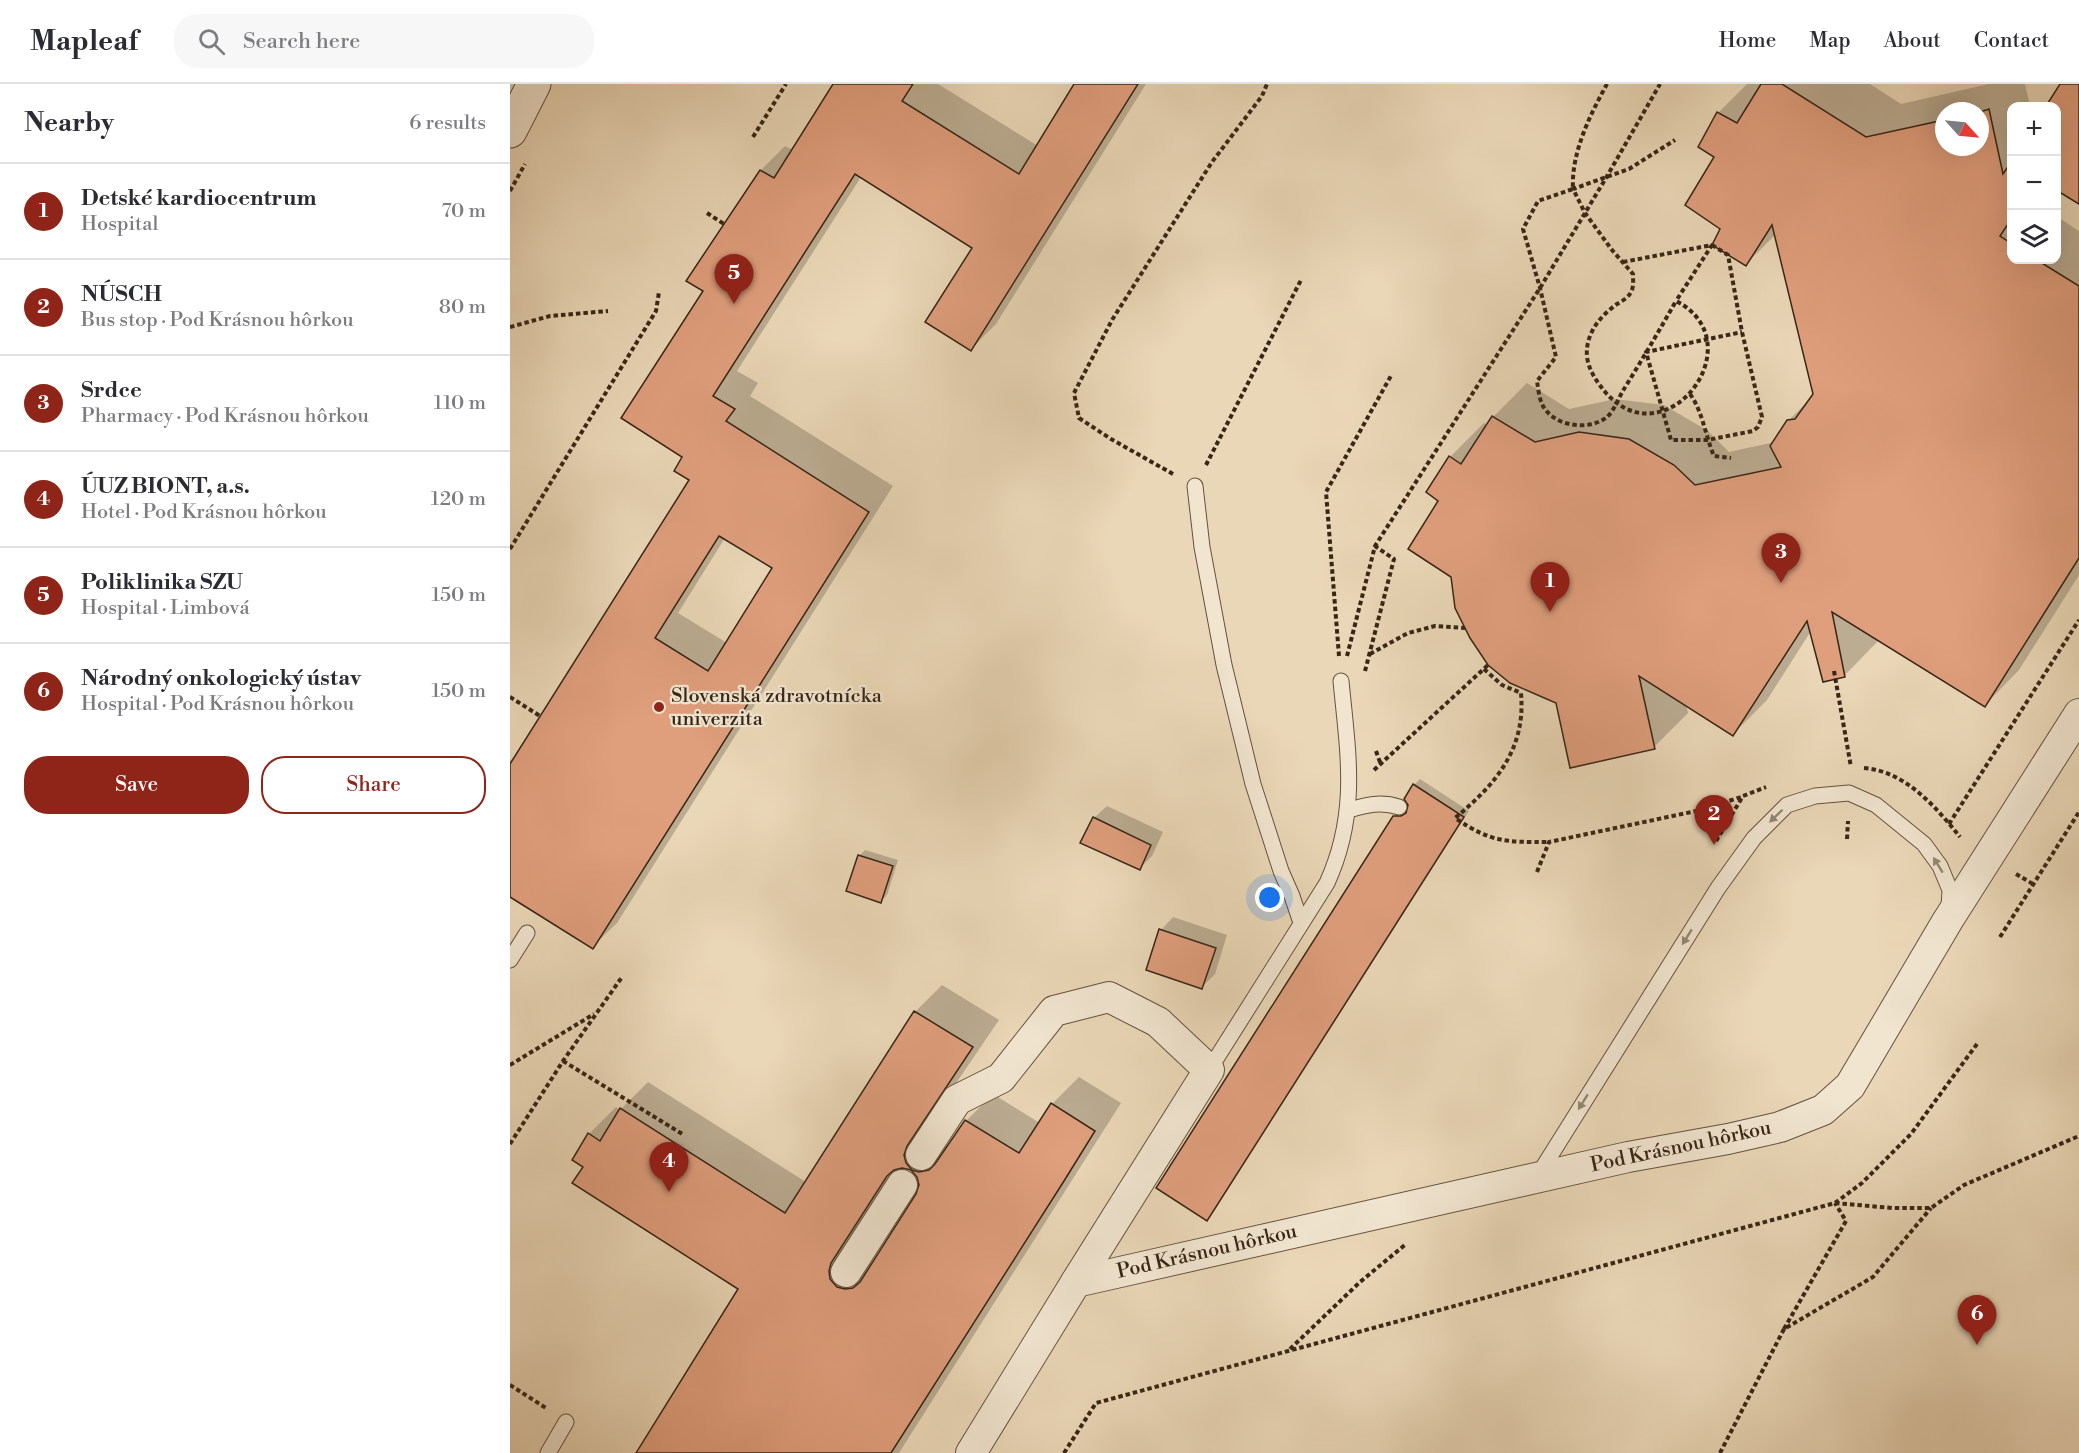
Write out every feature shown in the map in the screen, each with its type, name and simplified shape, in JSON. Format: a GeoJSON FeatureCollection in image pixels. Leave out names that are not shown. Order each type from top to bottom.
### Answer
{"type":"FeatureCollection","features":[{"type":"Feature","properties":{"kind":"street"},"geometry":{"type":"LineString","coordinates":[[510,131],[534,84]]}},
{"type":"Feature","properties":{"kind":"street","name":"Pod Krásnou hôrkou"},"geometry":{"type":"LineString","coordinates":[[1076,1282],[1536,1177],[1780,1127],[1823,1110],[1850,1086],[1948,920],[2079,714]]}},
{"type":"Feature","properties":{"kind":"street"},"geometry":{"type":"LineString","coordinates":[[921,1155],[957,1100],[1001,1078],[1054,1011],[1109,997],[1158,1022],[1209,1070]]}},
{"type":"Feature","properties":{"kind":"street","name":"Pod Krásnou hôrkou"},"geometry":{"type":"LineString","coordinates":[[971,1453],[1209,1070]]}},
{"type":"Feature","properties":{"kind":"street"},"geometry":{"type":"LineString","coordinates":[[846,1272],[902,1185]]}},
{"type":"Feature","properties":{"kind":"lane"},"geometry":{"type":"LineString","coordinates":[[1195,486],[1202,547],[1224,665],[1252,784],[1281,872],[1293,896],[1301,923]]}},
{"type":"Feature","properties":{"kind":"lane"},"geometry":{"type":"LineString","coordinates":[[1209,1070],[1327,883],[1336,862],[1349,810],[1350,778],[1341,681]]}},
{"type":"Feature","properties":{"kind":"lane"},"geometry":{"type":"LineString","coordinates":[[1536,1177],[1718,888],[1754,838],[1787,806],[1815,796],[1849,793],[1875,805],[1924,844],[1940,866],[1950,890],[1948,920]]}},
{"type":"Feature","properties":{"kind":"lane"},"geometry":{"type":"LineString","coordinates":[[1349,810],[1377,803],[1399,807]]}},
{"type":"Feature","properties":{"kind":"lane"},"geometry":{"type":"LineString","coordinates":[[510,960],[527,933]]}},
{"type":"Feature","properties":{"kind":"lane"},"geometry":{"type":"LineString","coordinates":[[548,1453],[566,1422]]}},
{"type":"Feature","properties":{"kind":"path"},"geometry":{"type":"LineString","coordinates":[[753,137],[786,84]]}},
{"type":"Feature","properties":{"kind":"path"},"geometry":{"type":"LineString","coordinates":[[1267,84],[1262,96],[1212,162],[1118,310],[1074,393],[1079,418],[1111,439],[1195,486],[1301,280]]}},
{"type":"Feature","properties":{"kind":"path"},"geometry":{"type":"LineString","coordinates":[[1607,84],[1577,153],[1572,176],[1573,189],[1585,213],[1633,274],[1630,294],[1603,315],[1587,342],[1587,358],[1591,373],[1616,403],[1630,412],[1653,413],[1670,409],[1690,394],[1705,370],[1709,355],[1702,325],[1694,314],[1676,301]]}},
{"type":"Feature","properties":{"kind":"path"},"geometry":{"type":"LineString","coordinates":[[1341,681],[1375,546],[1540,288],[1660,84]]}},
{"type":"Feature","properties":{"kind":"path"},"geometry":{"type":"LineString","coordinates":[[1675,140],[1629,169],[1538,201],[1522,230],[1540,288],[1556,357],[1537,381],[1542,405],[1558,420],[1571,426],[1594,423],[1607,417],[1712,245]]}},
{"type":"Feature","properties":{"kind":"path"},"geometry":{"type":"LineString","coordinates":[[706,213],[724,224]]}},
{"type":"Feature","properties":{"kind":"path"},"geometry":{"type":"LineString","coordinates":[[1623,262],[1712,245],[1728,255],[1742,332],[1762,413],[1761,422],[1753,431],[1707,440],[1671,440],[1646,352]]}},
{"type":"Feature","properties":{"kind":"path"},"geometry":{"type":"LineString","coordinates":[[510,549],[656,311],[659,292]]}},
{"type":"Feature","properties":{"kind":"path"},"geometry":{"type":"LineString","coordinates":[[510,327],[550,316],[608,311]]}},
{"type":"Feature","properties":{"kind":"path"},"geometry":{"type":"LineString","coordinates":[[1646,352],[1742,332]]}},
{"type":"Feature","properties":{"kind":"path"},"geometry":{"type":"LineString","coordinates":[[1341,681],[1326,492],[1392,374]]}},
{"type":"Feature","properties":{"kind":"path"},"geometry":{"type":"LineString","coordinates":[[1690,394],[1697,404],[1714,456],[1731,458]]}},
{"type":"Feature","properties":{"kind":"path"},"geometry":{"type":"LineString","coordinates":[[1364,674],[1394,559],[1375,546]]}},
{"type":"Feature","properties":{"kind":"path"},"geometry":{"type":"LineString","coordinates":[[1949,824],[2079,620]]}},
{"type":"Feature","properties":{"kind":"path"},"geometry":{"type":"LineString","coordinates":[[1369,654],[1408,633],[1435,626],[1465,628]]}},
{"type":"Feature","properties":{"kind":"path"},"geometry":{"type":"LineString","coordinates":[[1366,775],[1381,765],[1488,665]]}},
{"type":"Feature","properties":{"kind":"path"},"geometry":{"type":"LineString","coordinates":[[1484,669],[1502,685],[1521,693],[1523,710],[1518,739],[1502,770],[1483,795],[1455,818],[1477,833],[1506,842],[1550,842],[1701,810],[1773,785]]}},
{"type":"Feature","properties":{"kind":"path"},"geometry":{"type":"LineString","coordinates":[[1834,671],[1851,768],[1847,838]]}},
{"type":"Feature","properties":{"kind":"path"},"geometry":{"type":"LineString","coordinates":[[510,696],[540,716]]}},
{"type":"Feature","properties":{"kind":"path"},"geometry":{"type":"LineString","coordinates":[[1373,744],[1381,765]]}},
{"type":"Feature","properties":{"kind":"path"},"geometry":{"type":"LineString","coordinates":[[1842,768],[1877,769],[1913,787],[1964,842],[2033,884]]}},
{"type":"Feature","properties":{"kind":"path"},"geometry":{"type":"LineString","coordinates":[[1714,845],[1743,796]]}},
{"type":"Feature","properties":{"kind":"path"},"geometry":{"type":"LineString","coordinates":[[2000,937],[2079,812]]}},
{"type":"Feature","properties":{"kind":"path"},"geometry":{"type":"LineString","coordinates":[[1537,872],[1550,842]]}},
{"type":"Feature","properties":{"kind":"path"},"geometry":{"type":"LineString","coordinates":[[510,1144],[562,1061],[622,977]]}},
{"type":"Feature","properties":{"kind":"path"},"geometry":{"type":"LineString","coordinates":[[510,1065],[597,1012]]}},
{"type":"Feature","properties":{"kind":"path"},"geometry":{"type":"LineString","coordinates":[[1835,1203],[1862,1183],[1911,1134],[1977,1044]]}},
{"type":"Feature","properties":{"kind":"path"},"geometry":{"type":"LineString","coordinates":[[562,1061],[684,1135]]}},
{"type":"Feature","properties":{"kind":"path"},"geometry":{"type":"LineString","coordinates":[[1784,1329],[1873,1277],[1932,1208],[1964,1185],[2079,1136]]}},
{"type":"Feature","properties":{"kind":"path"},"geometry":{"type":"LineString","coordinates":[[1720,1453],[1784,1329],[1846,1221],[1835,1203]]}},
{"type":"Feature","properties":{"kind":"path"},"geometry":{"type":"LineString","coordinates":[[1064,1453],[1096,1403],[1835,1203],[1892,1208],[1932,1208]]}},
{"type":"Feature","properties":{"kind":"path"},"geometry":{"type":"LineString","coordinates":[[1289,1350],[1360,1282],[1407,1243]]}},
{"type":"Feature","properties":{"kind":"path"},"geometry":{"type":"LineString","coordinates":[[510,1385],[566,1422]]}},
{"type":"Feature","properties":{"kind":"building"},"geometry":{"type":"Polygon","coordinates":[[[833,84],[913,84],[902,101],[1019,174],[1074,84],[1138,84],[971,351],[925,322],[972,248],[855,174],[713,396],[735,409],[726,421],[869,512],[593,949],[510,897],[510,764],[689,480],[674,471],[682,457],[621,418],[703,291],[686,281],[760,170],[774,178],[833,84]],[[719,536],[655,638],[708,671],[772,568],[719,536]]]}},
{"type":"Feature","properties":{"kind":"building"},"geometry":{"type":"Polygon","coordinates":[[[1761,84],[1782,84],[1866,137],[1935,122],[1935,156],[1989,156],[1989,109],[2003,174],[2007,168],[2007,226],[2000,236],[2007,241],[2007,264],[2043,264],[2079,286],[2079,558],[1985,707],[1832,612],[1845,677],[1823,682],[1807,621],[1733,736],[1639,676],[1655,749],[1570,768],[1556,703],[1510,683],[1488,665],[1470,638],[1455,608],[1451,577],[1408,549],[1438,501],[1426,492],[1449,456],[1461,464],[1492,416],[1535,442],[1579,432],[1629,439],[1674,465],[1695,485],[1781,467],[1770,446],[1787,420],[1795,419],[1813,394],[1772,225],[1746,266],[1712,245],[1720,229],[1685,205],[1714,157],[1698,147],[1717,112],[1737,123],[1761,84]]]}},
{"type":"Feature","properties":{"kind":"building"},"geometry":{"type":"Polygon","coordinates":[[[2060,84],[2079,84],[2079,204],[2061,193],[2061,102],[2049,102],[2060,84]]]}},
{"type":"Feature","properties":{"kind":"building"},"geometry":{"type":"Polygon","coordinates":[[[1413,784],[1464,817],[1207,1221],[1156,1188],[1393,816],[1406,813],[1408,805],[1404,799],[1413,784]]]}},
{"type":"Feature","properties":{"kind":"building"},"geometry":{"type":"Polygon","coordinates":[[[1093,817],[1151,845],[1140,870],[1080,843],[1093,817]]]}},
{"type":"Feature","properties":{"kind":"building"},"geometry":{"type":"Polygon","coordinates":[[[858,855],[893,866],[881,903],[846,891],[858,855]]]}},
{"type":"Feature","properties":{"kind":"building"},"geometry":{"type":"Polygon","coordinates":[[[1159,929],[1216,948],[1202,989],[1146,970],[1159,929]]]}},
{"type":"Feature","properties":{"kind":"building"},"geometry":{"type":"Polygon","coordinates":[[[914,1011],[973,1047],[907,1146],[904,1155],[906,1163],[912,1170],[919,1172],[929,1170],[965,1120],[1019,1153],[1051,1103],[1095,1131],[891,1453],[636,1453],[738,1289],[572,1183],[583,1167],[572,1160],[588,1133],[600,1141],[620,1108],[785,1213],[914,1011]],[[902,1168],[894,1170],[887,1176],[831,1263],[830,1279],[837,1287],[853,1288],[860,1282],[916,1194],[919,1185],[917,1177],[911,1170],[902,1168]]]}},
{"type":"Feature","properties":{"kind":"place","name":"Poliklinika SZU"},"geometry":{"type":"Point","coordinates":[734,304]}},
{"type":"Feature","properties":{"kind":"place","name":"Srdce"},"geometry":{"type":"Point","coordinates":[1781,583]}},
{"type":"Feature","properties":{"kind":"place","name":"Detské kardiocentrum"},"geometry":{"type":"Point","coordinates":[1550,612]}},
{"type":"Feature","properties":{"kind":"place","name":"Slovenská zdravotnícka univerzita"},"geometry":{"type":"Point","coordinates":[659,707]}},
{"type":"Feature","properties":{"kind":"place","name":"NÚSCH"},"geometry":{"type":"Point","coordinates":[1714,845]}},
{"type":"Feature","properties":{"kind":"place","name":"ÚUZ BIONT, a.s."},"geometry":{"type":"Point","coordinates":[669,1192]}},
{"type":"Feature","properties":{"kind":"place","name":"Národný onkologický ústav"},"geometry":{"type":"Point","coordinates":[1977,1345]}}]}
